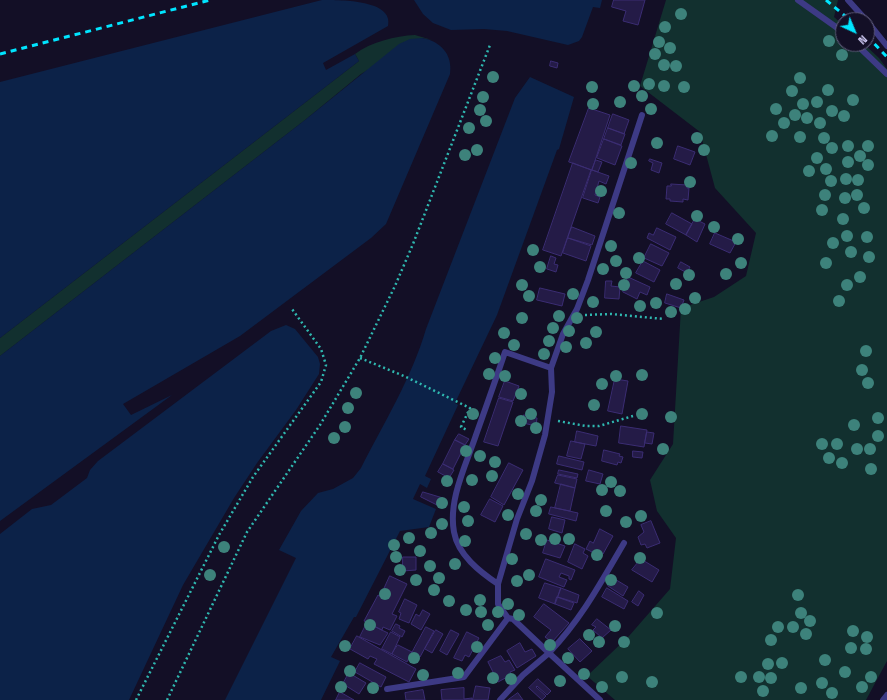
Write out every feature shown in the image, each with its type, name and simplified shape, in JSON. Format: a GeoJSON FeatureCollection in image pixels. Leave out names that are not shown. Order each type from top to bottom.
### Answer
{"type":"FeatureCollection","features":[{"type":"Feature","properties":{"kind":"lane"},"geometry":{"type":"LineString","coordinates":[[798,0],[835,26]]}},
{"type":"Feature","properties":{"kind":"lane"},"geometry":{"type":"LineString","coordinates":[[848,0],[859,12]]}},
{"type":"Feature","properties":{"kind":"lane"},"geometry":{"type":"LineString","coordinates":[[875,30],[887,46]]}},
{"type":"Feature","properties":{"kind":"lane"},"geometry":{"type":"LineString","coordinates":[[864,52],[887,74]]}},
{"type":"Feature","properties":{"kind":"lane"},"geometry":{"type":"LineString","coordinates":[[600,700],[513,619],[508,618],[498,604],[498,584],[517,519],[532,481],[545,435],[552,392],[551,368],[563,334],[574,315],[608,221],[642,115]]}},
{"type":"Feature","properties":{"kind":"lane"},"geometry":{"type":"LineString","coordinates":[[498,584],[479,572],[462,551],[454,533],[453,512],[460,480],[505,352],[551,368]]}},
{"type":"Feature","properties":{"kind":"lane"},"geometry":{"type":"LineString","coordinates":[[500,700],[523,675],[549,653],[569,631],[587,607],[624,543]]}},
{"type":"Feature","properties":{"kind":"lane"},"geometry":{"type":"LineString","coordinates":[[387,689],[464,677],[508,618]]}},
{"type":"Feature","properties":{"kind":"lane"},"geometry":{"type":"LineString","coordinates":[[883,700],[887,695]]}},
{"type":"Feature","properties":{"kind":"path"},"geometry":{"type":"LineString","coordinates":[[167,700],[247,532],[320,425],[360,358],[395,286],[413,244],[490,45]]}},
{"type":"Feature","properties":{"kind":"path"},"geometry":{"type":"LineString","coordinates":[[136,700],[219,535],[253,477],[321,382],[326,365],[321,349],[292,309]]}},
{"type":"Feature","properties":{"kind":"path"},"geometry":{"type":"LineString","coordinates":[[574,315],[611,314],[664,319]]}},
{"type":"Feature","properties":{"kind":"path"},"geometry":{"type":"LineString","coordinates":[[360,358],[404,376],[470,408],[462,427],[476,434]]}},
{"type":"Feature","properties":{"kind":"path"},"geometry":{"type":"LineString","coordinates":[[547,418],[586,426],[599,426],[634,416]]}},
{"type":"Feature","properties":{"kind":"green space"},"geometry":{"type":"Polygon","coordinates":[[[666,0],[838,0],[834,17],[835,52],[873,52],[887,69],[887,661],[866,700],[615,700],[587,676],[629,636],[670,589],[676,538],[657,511],[650,480],[673,444],[681,308],[714,297],[746,276],[756,233],[715,188],[700,132],[640,86],[666,0]]]}},
{"type":"Feature","properties":{"kind":"green space"},"geometry":{"type":"Polygon","coordinates":[[[415,35],[432,40],[422,38],[361,74],[305,120],[0,356],[0,338],[359,61],[355,54],[368,46],[384,40],[415,35]]]}},
{"type":"Feature","properties":{"kind":"water"},"geometry":{"type":"Polygon","coordinates":[[[322,0],[353,1],[375,6],[383,11],[388,17],[388,26],[323,63],[326,70],[355,54],[359,61],[0,338],[0,82],[322,0]]]}},
{"type":"Feature","properties":{"kind":"water"},"geometry":{"type":"Polygon","coordinates":[[[414,0],[602,0],[600,8],[593,7],[582,37],[579,41],[568,45],[507,31],[484,29],[451,30],[433,23],[423,14],[414,0]]]}},
{"type":"Feature","properties":{"kind":"water"},"geometry":{"type":"Polygon","coordinates":[[[422,38],[440,45],[444,50],[449,60],[450,74],[386,224],[371,238],[240,336],[123,404],[131,415],[172,395],[0,521],[0,356],[305,120],[399,44],[410,39],[422,38]]]}},
{"type":"Feature","properties":{"kind":"water"},"geometry":{"type":"Polygon","coordinates":[[[530,77],[574,97],[559,149],[557,150],[497,315],[455,403],[458,405],[425,476],[431,479],[427,488],[420,484],[413,499],[436,509],[429,527],[400,531],[356,617],[354,617],[331,657],[340,661],[321,700],[225,700],[296,558],[279,550],[301,511],[318,493],[333,489],[353,478],[361,468],[397,400],[413,365],[515,98],[530,77]]]}},
{"type":"Feature","properties":{"kind":"water"},"geometry":{"type":"Polygon","coordinates":[[[286,325],[295,329],[318,357],[320,364],[319,374],[296,410],[257,463],[234,498],[183,585],[129,700],[0,700],[0,534],[32,509],[51,505],[87,478],[90,470],[98,461],[271,331],[286,325]]]}},
{"type":"Feature","properties":{"kind":"building"},"geometry":{"type":"Polygon","coordinates":[[[614,0],[645,0],[638,25],[623,21],[626,11],[612,7],[614,0]]]}},
{"type":"Feature","properties":{"kind":"building"},"geometry":{"type":"Polygon","coordinates":[[[551,61],[558,63],[557,68],[550,66],[551,61]]]}},
{"type":"Feature","properties":{"kind":"building"},"geometry":{"type":"Polygon","coordinates":[[[589,108],[610,115],[592,170],[569,162],[589,108]]]}},
{"type":"Feature","properties":{"kind":"building"},"geometry":{"type":"Polygon","coordinates":[[[613,114],[629,120],[624,134],[608,128],[613,114]]]}},
{"type":"Feature","properties":{"kind":"building"},"geometry":{"type":"Polygon","coordinates":[[[608,128],[625,134],[621,145],[604,139],[608,128]]]}},
{"type":"Feature","properties":{"kind":"building"},"geometry":{"type":"Polygon","coordinates":[[[604,139],[622,146],[615,165],[597,158],[604,139]]]}},
{"type":"Feature","properties":{"kind":"building"},"geometry":{"type":"Polygon","coordinates":[[[678,146],[695,152],[690,165],[674,159],[678,146]]]}},
{"type":"Feature","properties":{"kind":"building"},"geometry":{"type":"Polygon","coordinates":[[[650,159],[662,163],[659,173],[651,170],[653,163],[649,161],[650,159]]]}},
{"type":"Feature","properties":{"kind":"building"},"geometry":{"type":"Polygon","coordinates":[[[596,160],[602,162],[598,172],[592,170],[596,160]]]}},
{"type":"Feature","properties":{"kind":"building"},"geometry":{"type":"Polygon","coordinates":[[[573,163],[591,170],[561,256],[543,250],[573,163]]]}},
{"type":"Feature","properties":{"kind":"building"},"geometry":{"type":"Polygon","coordinates":[[[592,170],[609,176],[606,184],[599,181],[595,195],[600,197],[598,203],[583,198],[592,170]]]}},
{"type":"Feature","properties":{"kind":"building"},"geometry":{"type":"Polygon","coordinates":[[[671,184],[687,185],[687,188],[689,188],[688,200],[683,199],[683,202],[670,201],[670,199],[666,199],[667,186],[671,186],[671,184]]]}},
{"type":"Feature","properties":{"kind":"building"},"geometry":{"type":"Polygon","coordinates":[[[672,213],[692,224],[686,235],[666,224],[672,213]]]}},
{"type":"Feature","properties":{"kind":"building"},"geometry":{"type":"Polygon","coordinates":[[[695,219],[705,224],[697,242],[686,235],[695,219]]]}},
{"type":"Feature","properties":{"kind":"building"},"geometry":{"type":"Polygon","coordinates":[[[572,227],[595,236],[592,245],[568,238],[572,227]]]}},
{"type":"Feature","properties":{"kind":"building"},"geometry":{"type":"Polygon","coordinates":[[[657,228],[676,237],[670,250],[647,238],[649,233],[653,235],[657,228]]]}},
{"type":"Feature","properties":{"kind":"building"},"geometry":{"type":"Polygon","coordinates":[[[715,233],[736,242],[730,253],[710,244],[715,233]]]}},
{"type":"Feature","properties":{"kind":"building"},"geometry":{"type":"Polygon","coordinates":[[[568,238],[591,246],[586,261],[563,253],[568,238]]]}},
{"type":"Feature","properties":{"kind":"building"},"geometry":{"type":"Polygon","coordinates":[[[651,244],[669,253],[662,266],[644,258],[651,244]]]}},
{"type":"Feature","properties":{"kind":"building"},"geometry":{"type":"Polygon","coordinates":[[[551,256],[556,258],[554,264],[558,265],[556,272],[547,269],[551,256]]]}},
{"type":"Feature","properties":{"kind":"building"},"geometry":{"type":"Polygon","coordinates":[[[643,261],[660,270],[654,282],[636,273],[643,261]]]}},
{"type":"Feature","properties":{"kind":"building"},"geometry":{"type":"Polygon","coordinates":[[[681,262],[690,267],[687,273],[678,268],[681,262]]]}},
{"type":"Feature","properties":{"kind":"building"},"geometry":{"type":"Polygon","coordinates":[[[628,277],[650,287],[647,295],[640,292],[637,299],[623,292],[628,277]]]}},
{"type":"Feature","properties":{"kind":"building"},"geometry":{"type":"Polygon","coordinates":[[[606,281],[612,281],[611,286],[620,287],[619,299],[605,298],[606,281]]]}},
{"type":"Feature","properties":{"kind":"building"},"geometry":{"type":"Polygon","coordinates":[[[540,288],[565,294],[562,306],[537,300],[540,288]]]}},
{"type":"Feature","properties":{"kind":"building"},"geometry":{"type":"Polygon","coordinates":[[[667,294],[684,300],[681,308],[665,303],[667,294]]]}},
{"type":"Feature","properties":{"kind":"building"},"geometry":{"type":"Polygon","coordinates":[[[615,379],[628,381],[622,414],[608,411],[615,379]]]}},
{"type":"Feature","properties":{"kind":"building"},"geometry":{"type":"Polygon","coordinates":[[[505,381],[519,386],[513,401],[499,397],[505,381]]]}},
{"type":"Feature","properties":{"kind":"building"},"geometry":{"type":"Polygon","coordinates":[[[499,398],[513,402],[498,446],[484,442],[499,398]]]}},
{"type":"Feature","properties":{"kind":"building"},"geometry":{"type":"Polygon","coordinates":[[[524,415],[537,418],[536,426],[523,423],[524,415]]]}},
{"type":"Feature","properties":{"kind":"building"},"geometry":{"type":"Polygon","coordinates":[[[621,426],[647,430],[644,447],[619,443],[621,426]]]}},
{"type":"Feature","properties":{"kind":"building"},"geometry":{"type":"Polygon","coordinates":[[[577,431],[598,436],[596,446],[575,442],[577,431]]]}},
{"type":"Feature","properties":{"kind":"building"},"geometry":{"type":"Polygon","coordinates":[[[647,432],[654,433],[652,444],[645,443],[647,432]]]}},
{"type":"Feature","properties":{"kind":"building"},"geometry":{"type":"Polygon","coordinates":[[[459,434],[469,439],[465,445],[455,440],[459,434]]]}},
{"type":"Feature","properties":{"kind":"building"},"geometry":{"type":"Polygon","coordinates":[[[455,440],[465,445],[453,469],[443,464],[455,440]]]}},
{"type":"Feature","properties":{"kind":"building"},"geometry":{"type":"Polygon","coordinates":[[[571,441],[585,444],[581,459],[567,456],[571,441]]]}},
{"type":"Feature","properties":{"kind":"building"},"geometry":{"type":"Polygon","coordinates":[[[604,450],[620,454],[619,456],[623,457],[621,463],[618,462],[617,465],[602,461],[604,450]]]}},
{"type":"Feature","properties":{"kind":"building"},"geometry":{"type":"Polygon","coordinates":[[[633,451],[643,452],[642,458],[633,457],[633,451]]]}},
{"type":"Feature","properties":{"kind":"building"},"geometry":{"type":"Polygon","coordinates":[[[559,456],[584,462],[582,470],[557,464],[559,456]]]}},
{"type":"Feature","properties":{"kind":"building"},"geometry":{"type":"Polygon","coordinates":[[[509,463],[523,470],[504,505],[491,497],[509,463]]]}},
{"type":"Feature","properties":{"kind":"building"},"geometry":{"type":"Polygon","coordinates":[[[443,464],[454,470],[449,478],[438,472],[443,464]]]}},
{"type":"Feature","properties":{"kind":"building"},"geometry":{"type":"Polygon","coordinates":[[[559,470],[578,474],[577,478],[558,474],[559,470]]]}},
{"type":"Feature","properties":{"kind":"building"},"geometry":{"type":"Polygon","coordinates":[[[589,470],[603,474],[600,484],[586,481],[589,470]]]}},
{"type":"Feature","properties":{"kind":"building"},"geometry":{"type":"Polygon","coordinates":[[[558,475],[577,479],[575,488],[555,483],[558,475]]]}},
{"type":"Feature","properties":{"kind":"building"},"geometry":{"type":"Polygon","coordinates":[[[561,484],[575,488],[570,511],[555,508],[561,484]]]}},
{"type":"Feature","properties":{"kind":"building"},"geometry":{"type":"Polygon","coordinates":[[[423,492],[443,498],[439,506],[421,497],[423,492]]]}},
{"type":"Feature","properties":{"kind":"building"},"geometry":{"type":"Polygon","coordinates":[[[490,499],[503,506],[495,522],[481,515],[490,499]]]}},
{"type":"Feature","properties":{"kind":"building"},"geometry":{"type":"Polygon","coordinates":[[[551,507],[578,513],[576,521],[549,514],[551,507]]]}},
{"type":"Feature","properties":{"kind":"building"},"geometry":{"type":"Polygon","coordinates":[[[552,517],[565,520],[562,533],[549,529],[552,517]]]}},
{"type":"Feature","properties":{"kind":"building"},"geometry":{"type":"Polygon","coordinates":[[[651,521],[660,543],[647,548],[645,544],[641,545],[638,537],[644,532],[641,525],[651,521]]]}},
{"type":"Feature","properties":{"kind":"building"},"geometry":{"type":"Polygon","coordinates":[[[600,529],[613,536],[603,554],[597,552],[596,554],[586,549],[590,541],[593,543],[600,529]]]}},
{"type":"Feature","properties":{"kind":"building"},"geometry":{"type":"Polygon","coordinates":[[[547,540],[565,546],[560,558],[543,553],[547,540]]]}},
{"type":"Feature","properties":{"kind":"building"},"geometry":{"type":"Polygon","coordinates":[[[575,544],[585,549],[583,553],[588,556],[582,569],[568,562],[575,544]]]}},
{"type":"Feature","properties":{"kind":"building"},"geometry":{"type":"Polygon","coordinates":[[[403,557],[416,557],[416,570],[403,571],[403,557]]]}},
{"type":"Feature","properties":{"kind":"building"},"geometry":{"type":"Polygon","coordinates":[[[546,559],[575,570],[571,580],[569,579],[569,576],[561,573],[559,577],[567,580],[564,587],[539,577],[546,559]]]}},
{"type":"Feature","properties":{"kind":"building"},"geometry":{"type":"Polygon","coordinates":[[[641,559],[659,570],[652,582],[632,570],[641,559]]]}},
{"type":"Feature","properties":{"kind":"building"},"geometry":{"type":"Polygon","coordinates":[[[390,576],[407,584],[392,614],[397,616],[390,630],[383,627],[382,630],[364,621],[378,595],[380,596],[390,576]]]}},
{"type":"Feature","properties":{"kind":"building"},"geometry":{"type":"Polygon","coordinates":[[[613,578],[628,587],[623,596],[608,586],[613,578]]]}},
{"type":"Feature","properties":{"kind":"building"},"geometry":{"type":"Polygon","coordinates":[[[545,583],[561,588],[555,604],[539,598],[545,583]]]}},
{"type":"Feature","properties":{"kind":"building"},"geometry":{"type":"Polygon","coordinates":[[[561,588],[579,595],[577,603],[558,597],[561,588]]]}},
{"type":"Feature","properties":{"kind":"building"},"geometry":{"type":"Polygon","coordinates":[[[607,588],[628,601],[624,609],[602,597],[607,588]]]}},
{"type":"Feature","properties":{"kind":"building"},"geometry":{"type":"Polygon","coordinates":[[[639,591],[644,595],[638,606],[632,602],[639,591]]]}},
{"type":"Feature","properties":{"kind":"building"},"geometry":{"type":"Polygon","coordinates":[[[557,597],[574,603],[571,610],[555,604],[557,597]]]}},
{"type":"Feature","properties":{"kind":"building"},"geometry":{"type":"Polygon","coordinates":[[[405,599],[417,605],[409,623],[399,619],[401,613],[399,612],[405,599]]]}},
{"type":"Feature","properties":{"kind":"building"},"geometry":{"type":"Polygon","coordinates":[[[544,604],[569,623],[552,642],[545,637],[551,630],[534,617],[544,604]]]}},
{"type":"Feature","properties":{"kind":"building"},"geometry":{"type":"Polygon","coordinates":[[[423,610],[430,614],[421,630],[411,624],[416,614],[419,616],[423,610]]]}},
{"type":"Feature","properties":{"kind":"building"},"geometry":{"type":"Polygon","coordinates":[[[597,619],[611,630],[602,638],[593,630],[596,627],[592,625],[597,619]]]}},
{"type":"Feature","properties":{"kind":"building"},"geometry":{"type":"Polygon","coordinates":[[[367,623],[388,633],[380,645],[360,637],[367,623]]]}},
{"type":"Feature","properties":{"kind":"building"},"geometry":{"type":"Polygon","coordinates":[[[396,624],[400,626],[399,628],[405,631],[402,637],[392,631],[396,624]]]}},
{"type":"Feature","properties":{"kind":"building"},"geometry":{"type":"Polygon","coordinates":[[[426,627],[434,631],[420,657],[412,653],[426,627]]]}},
{"type":"Feature","properties":{"kind":"building"},"geometry":{"type":"Polygon","coordinates":[[[436,630],[443,634],[432,653],[425,649],[436,630]]]}},
{"type":"Feature","properties":{"kind":"building"},"geometry":{"type":"Polygon","coordinates":[[[451,630],[459,634],[447,655],[440,651],[451,630]]]}},
{"type":"Feature","properties":{"kind":"building"},"geometry":{"type":"Polygon","coordinates":[[[391,632],[400,637],[392,654],[382,649],[391,632]]]}},
{"type":"Feature","properties":{"kind":"building"},"geometry":{"type":"Polygon","coordinates":[[[467,632],[479,638],[469,657],[465,655],[462,661],[454,658],[467,632]]]}},
{"type":"Feature","properties":{"kind":"building"},"geometry":{"type":"Polygon","coordinates":[[[357,636],[416,669],[409,682],[374,664],[377,659],[370,656],[368,659],[350,649],[357,636]]]}},
{"type":"Feature","properties":{"kind":"building"},"geometry":{"type":"Polygon","coordinates":[[[580,639],[592,651],[580,662],[568,649],[580,639]]]}},
{"type":"Feature","properties":{"kind":"building"},"geometry":{"type":"Polygon","coordinates":[[[520,643],[525,652],[532,649],[536,656],[517,668],[507,651],[520,643]]]}},
{"type":"Feature","properties":{"kind":"building"},"geometry":{"type":"Polygon","coordinates":[[[398,645],[412,652],[407,662],[392,654],[398,645]]]}},
{"type":"Feature","properties":{"kind":"building"},"geometry":{"type":"Polygon","coordinates":[[[501,656],[505,662],[509,660],[515,670],[510,672],[511,675],[498,682],[488,662],[501,656]]]}},
{"type":"Feature","properties":{"kind":"building"},"geometry":{"type":"Polygon","coordinates":[[[360,663],[386,677],[381,687],[355,672],[360,663]]]}},
{"type":"Feature","properties":{"kind":"building"},"geometry":{"type":"Polygon","coordinates":[[[349,673],[366,683],[359,694],[343,684],[349,673]]]}},
{"type":"Feature","properties":{"kind":"building"},"geometry":{"type":"Polygon","coordinates":[[[538,679],[551,691],[547,695],[537,686],[536,687],[546,696],[542,700],[529,688],[538,679]]]}},
{"type":"Feature","properties":{"kind":"building"},"geometry":{"type":"Polygon","coordinates":[[[476,686],[490,688],[488,700],[473,700],[476,686]]]}},
{"type":"Feature","properties":{"kind":"building"},"geometry":{"type":"Polygon","coordinates":[[[464,688],[464,699],[472,698],[472,700],[442,700],[441,690],[464,688]]]}},
{"type":"Feature","properties":{"kind":"building"},"geometry":{"type":"Polygon","coordinates":[[[423,690],[425,700],[406,700],[405,693],[423,690]]]}},
{"type":"Feature","properties":{"kind":"building"},"geometry":{"type":"Polygon","coordinates":[[[340,692],[354,700],[336,700],[340,692]]]}},
{"type":"Feature","properties":{"kind":"building"},"geometry":{"type":"Polygon","coordinates":[[[518,693],[523,700],[508,700],[518,693]]]}},
{"type":"Feature","properties":{"kind":"railway"},"geometry":{"type":"LineString","coordinates":[[0,54],[210,0]]}},
{"type":"Feature","properties":{"kind":"railway"},"geometry":{"type":"LineString","coordinates":[[826,0],[840,12]]}},
{"type":"Feature","properties":{"kind":"railway"},"geometry":{"type":"LineString","coordinates":[[875,44],[887,57]]}}]}
